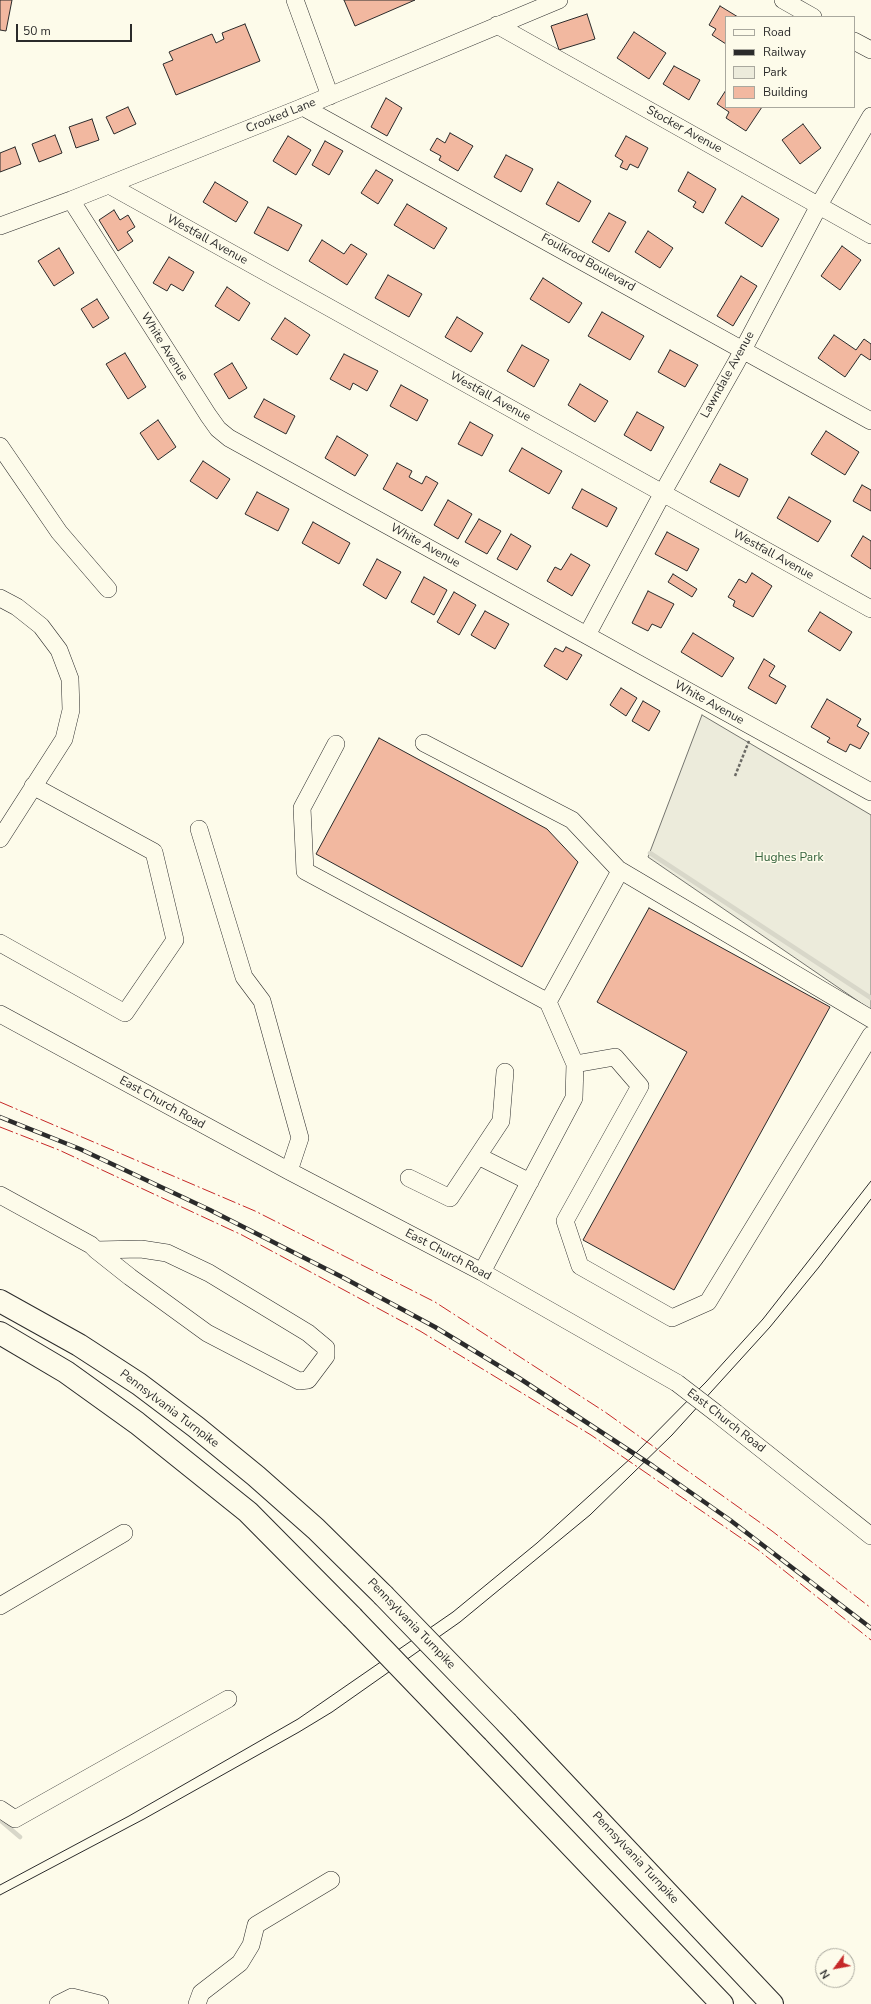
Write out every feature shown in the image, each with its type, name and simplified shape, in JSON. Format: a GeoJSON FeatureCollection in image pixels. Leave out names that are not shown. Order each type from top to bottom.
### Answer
{"type":"FeatureCollection","features":[{"type":"Feature","properties":{"kind":"highway","name":"Pennsylvania Turnpike"},"geometry":{"type":"LineString","coordinates":[[0,1301],[79,1345],[139,1384],[196,1427],[256,1476],[316,1529],[384,1595],[507,1723],[772,2004]]}},
{"type":"Feature","properties":{"kind":"highway"},"geometry":{"type":"LineString","coordinates":[[0,1333],[66,1372],[137,1423],[248,1512],[352,1617],[722,2004]]}},
{"type":"Feature","properties":{"kind":"street"},"geometry":{"type":"LineString","coordinates":[[295,0],[330,96]]}},
{"type":"Feature","properties":{"kind":"street","name":"Crooked Lane"},"geometry":{"type":"LineString","coordinates":[[0,225],[71,200],[303,107],[559,0]]}},
{"type":"Feature","properties":{"kind":"street"},"geometry":{"type":"LineString","coordinates":[[783,0],[810,16]]}},
{"type":"Feature","properties":{"kind":"street","name":"Stocker Avenue"},"geometry":{"type":"LineString","coordinates":[[497,25],[871,235]]}},
{"type":"Feature","properties":{"kind":"street"},"geometry":{"type":"LineString","coordinates":[[855,41],[871,50]]}},
{"type":"Feature","properties":{"kind":"street","name":"Foulkrod Boulevard"},"geometry":{"type":"LineString","coordinates":[[303,107],[871,421]]}},
{"type":"Feature","properties":{"kind":"street","name":"Lawndale Avenue"},"geometry":{"type":"LineString","coordinates":[[586,635],[743,349],[819,206],[871,116]]}},
{"type":"Feature","properties":{"kind":"street","name":"Westfall Avenue"},"geometry":{"type":"LineString","coordinates":[[109,185],[871,609]]}},
{"type":"Feature","properties":{"kind":"street","name":"White Avenue"},"geometry":{"type":"LineString","coordinates":[[71,200],[218,429],[229,438],[871,792]]}},
{"type":"Feature","properties":{"kind":"street"},"geometry":{"type":"LineString","coordinates":[[0,446],[59,532],[108,589]]}},
{"type":"Feature","properties":{"kind":"street"},"geometry":{"type":"LineString","coordinates":[[0,598],[17,607],[41,626],[59,650],[70,679],[71,710],[64,739],[0,839]]}},
{"type":"Feature","properties":{"kind":"street"},"geometry":{"type":"LineString","coordinates":[[424,743],[572,820],[618,869],[871,1019]]}},
{"type":"Feature","properties":{"kind":"street"},"geometry":{"type":"LineString","coordinates":[[336,744],[302,808],[305,871],[548,1002],[574,1064],[574,1098],[482,1272]]}},
{"type":"Feature","properties":{"kind":"street"},"geometry":{"type":"LineString","coordinates":[[0,943],[125,1013],[175,940],[154,852],[33,786]]}},
{"type":"Feature","properties":{"kind":"street"},"geometry":{"type":"LineString","coordinates":[[199,829],[244,977],[262,1001],[300,1138],[289,1171]]}},
{"type":"Feature","properties":{"kind":"street"},"geometry":{"type":"LineString","coordinates":[[548,1002],[620,871],[618,869]]}},
{"type":"Feature","properties":{"kind":"street","name":"East Church Road"},"geometry":{"type":"LineString","coordinates":[[0,1014],[289,1171],[482,1272],[677,1384],[716,1413],[871,1536]]}},
{"type":"Feature","properties":{"kind":"street"},"geometry":{"type":"LineString","coordinates":[[574,1064],[614,1057],[640,1086],[565,1221],[580,1266],[672,1318],[708,1302],[871,1035]]}},
{"type":"Feature","properties":{"kind":"street"},"geometry":{"type":"LineString","coordinates":[[409,1178],[450,1198],[501,1121],[505,1072]]}},
{"type":"Feature","properties":{"kind":"street"},"geometry":{"type":"LineString","coordinates":[[478,1156],[530,1182]]}},
{"type":"Feature","properties":{"kind":"street"},"geometry":{"type":"LineString","coordinates":[[0,1195],[96,1250],[207,1333],[299,1381],[308,1380],[326,1356],[326,1348],[308,1333],[209,1273],[167,1253],[141,1249],[96,1250]]}},
{"type":"Feature","properties":{"kind":"street"},"geometry":{"type":"LineString","coordinates":[[0,1606],[124,1533]]}},
{"type":"Feature","properties":{"kind":"street"},"geometry":{"type":"LineString","coordinates":[[0,1809],[15,1819],[228,1699]]}},
{"type":"Feature","properties":{"kind":"street"},"geometry":{"type":"LineString","coordinates":[[197,2004],[200,1992],[240,1963],[251,1945],[256,1925],[331,1880]]}},
{"type":"Feature","properties":{"kind":"street"},"geometry":{"type":"LineString","coordinates":[[58,2004],[72,1996],[100,2004]]}},
{"type":"Feature","properties":{"kind":"path"},"geometry":{"type":"LineString","coordinates":[[735,776],[754,728]]}},
{"type":"Feature","properties":{"kind":"green space","name":"Hughes Park"},"geometry":{"type":"Polygon","coordinates":[[[702,715],[871,815],[871,1010],[648,857],[702,715]]]}},
{"type":"Feature","properties":{"kind":"building"},"geometry":{"type":"Polygon","coordinates":[[[0,0],[12,0],[6,31],[0,30],[0,0]]]}},
{"type":"Feature","properties":{"kind":"building"},"geometry":{"type":"Polygon","coordinates":[[[344,0],[415,0],[355,26],[344,0]]]}},
{"type":"Feature","properties":{"kind":"building"},"geometry":{"type":"Polygon","coordinates":[[[720,6],[736,16],[725,16],[725,43],[712,35],[716,29],[709,25],[720,6]]]}},
{"type":"Feature","properties":{"kind":"building"},"geometry":{"type":"Polygon","coordinates":[[[587,14],[595,39],[559,50],[551,26],[587,14]]]}},
{"type":"Feature","properties":{"kind":"building"},"geometry":{"type":"Polygon","coordinates":[[[245,24],[260,61],[176,95],[163,64],[173,60],[169,52],[212,34],[216,43],[224,39],[222,33],[245,24]]]}},
{"type":"Feature","properties":{"kind":"building"},"geometry":{"type":"Polygon","coordinates":[[[634,32],[666,53],[649,79],[617,58],[634,32]]]}},
{"type":"Feature","properties":{"kind":"building"},"geometry":{"type":"Polygon","coordinates":[[[674,66],[700,80],[689,100],[663,84],[674,66]]]}},
{"type":"Feature","properties":{"kind":"building"},"geometry":{"type":"Polygon","coordinates":[[[725,92],[725,108],[761,108],[746,131],[726,118],[729,112],[717,104],[725,92]]]}},
{"type":"Feature","properties":{"kind":"building"},"geometry":{"type":"Polygon","coordinates":[[[386,98],[402,108],[387,136],[371,127],[386,98]]]}},
{"type":"Feature","properties":{"kind":"building"},"geometry":{"type":"Polygon","coordinates":[[[128,107],[136,124],[114,134],[106,117],[128,107]]]}},
{"type":"Feature","properties":{"kind":"building"},"geometry":{"type":"Polygon","coordinates":[[[92,119],[99,140],[76,148],[69,127],[92,119]]]}},
{"type":"Feature","properties":{"kind":"building"},"geometry":{"type":"Polygon","coordinates":[[[803,124],[821,148],[800,164],[782,140],[803,124]]]}},
{"type":"Feature","properties":{"kind":"building"},"geometry":{"type":"Polygon","coordinates":[[[450,133],[473,146],[458,171],[439,160],[441,156],[430,150],[437,138],[445,143],[450,133]]]}},
{"type":"Feature","properties":{"kind":"building"},"geometry":{"type":"Polygon","coordinates":[[[55,135],[62,153],[39,162],[32,144],[55,135]]]}},
{"type":"Feature","properties":{"kind":"building"},"geometry":{"type":"Polygon","coordinates":[[[288,136],[311,150],[296,175],[273,161],[288,136]]]}},
{"type":"Feature","properties":{"kind":"building"},"geometry":{"type":"Polygon","coordinates":[[[626,136],[648,148],[638,168],[630,164],[627,170],[620,167],[623,161],[615,156],[626,136]]]}},
{"type":"Feature","properties":{"kind":"building"},"geometry":{"type":"Polygon","coordinates":[[[325,141],[343,151],[329,175],[312,165],[325,141]]]}},
{"type":"Feature","properties":{"kind":"building"},"geometry":{"type":"Polygon","coordinates":[[[15,147],[21,164],[0,172],[0,153],[15,147]]]}},
{"type":"Feature","properties":{"kind":"building"},"geometry":{"type":"Polygon","coordinates":[[[506,155],[533,169],[521,192],[494,177],[506,155]]]}},
{"type":"Feature","properties":{"kind":"building"},"geometry":{"type":"Polygon","coordinates":[[[376,170],[393,180],[378,204],[361,193],[376,170]]]}},
{"type":"Feature","properties":{"kind":"building"},"geometry":{"type":"Polygon","coordinates":[[[688,172],[716,189],[703,213],[693,207],[696,202],[678,191],[688,172]]]}},
{"type":"Feature","properties":{"kind":"building"},"geometry":{"type":"Polygon","coordinates":[[[215,182],[248,202],[236,222],[203,202],[215,182]]]}},
{"type":"Feature","properties":{"kind":"building"},"geometry":{"type":"Polygon","coordinates":[[[558,182],[591,201],[579,222],[546,204],[558,182]]]}},
{"type":"Feature","properties":{"kind":"building"},"geometry":{"type":"Polygon","coordinates":[[[742,196],[779,219],[762,247],[725,223],[742,196]]]}},
{"type":"Feature","properties":{"kind":"building"},"geometry":{"type":"Polygon","coordinates":[[[407,204],[447,228],[434,249],[394,225],[407,204]]]}},
{"type":"Feature","properties":{"kind":"building"},"geometry":{"type":"Polygon","coordinates":[[[268,207],[302,225],[288,251],[254,233],[268,207]]]}},
{"type":"Feature","properties":{"kind":"building"},"geometry":{"type":"Polygon","coordinates":[[[114,210],[120,220],[128,215],[135,227],[127,232],[133,241],[118,251],[99,220],[114,210]]]}},
{"type":"Feature","properties":{"kind":"building"},"geometry":{"type":"Polygon","coordinates":[[[609,213],[626,222],[609,252],[592,242],[609,213]]]}},
{"type":"Feature","properties":{"kind":"building"},"geometry":{"type":"Polygon","coordinates":[[[648,231],[673,248],[660,268],[635,252],[648,231]]]}},
{"type":"Feature","properties":{"kind":"building"},"geometry":{"type":"Polygon","coordinates":[[[322,240],[344,254],[351,244],[367,254],[347,285],[309,261],[322,240]]]}},
{"type":"Feature","properties":{"kind":"building"},"geometry":{"type":"Polygon","coordinates":[[[842,246],[861,260],[840,290],[821,276],[842,246]]]}},
{"type":"Feature","properties":{"kind":"building"},"geometry":{"type":"Polygon","coordinates":[[[59,248],[74,273],[54,286],[38,261],[59,248]]]}},
{"type":"Feature","properties":{"kind":"building"},"geometry":{"type":"Polygon","coordinates":[[[169,257],[194,272],[183,291],[171,284],[167,291],[153,283],[169,257]]]}},
{"type":"Feature","properties":{"kind":"building"},"geometry":{"type":"Polygon","coordinates":[[[388,275],[422,294],[409,317],[375,298],[388,275]]]}},
{"type":"Feature","properties":{"kind":"building"},"geometry":{"type":"Polygon","coordinates":[[[741,276],[757,286],[733,326],[717,316],[741,276]]]}},
{"type":"Feature","properties":{"kind":"building"},"geometry":{"type":"Polygon","coordinates":[[[543,278],[582,303],[569,323],[530,299],[543,278]]]}},
{"type":"Feature","properties":{"kind":"building"},"geometry":{"type":"Polygon","coordinates":[[[227,287],[250,303],[239,321],[215,306],[227,287]]]}},
{"type":"Feature","properties":{"kind":"building"},"geometry":{"type":"Polygon","coordinates":[[[97,299],[109,318],[93,328],[81,309],[97,299]]]}},
{"type":"Feature","properties":{"kind":"building"},"geometry":{"type":"Polygon","coordinates":[[[602,312],[644,336],[630,360],[588,336],[602,312]]]}},
{"type":"Feature","properties":{"kind":"building"},"geometry":{"type":"Polygon","coordinates":[[[457,317],[483,333],[471,352],[445,337],[457,317]]]}},
{"type":"Feature","properties":{"kind":"building"},"geometry":{"type":"Polygon","coordinates":[[[285,318],[310,335],[297,355],[271,339],[285,318]]]}},
{"type":"Feature","properties":{"kind":"building"},"geometry":{"type":"Polygon","coordinates":[[[834,335],[856,350],[864,339],[871,344],[871,359],[870,360],[861,354],[845,377],[818,358],[834,335]]]}},
{"type":"Feature","properties":{"kind":"building"},"geometry":{"type":"Polygon","coordinates":[[[522,345],[549,360],[534,387],[507,371],[522,345]]]}},
{"type":"Feature","properties":{"kind":"building"},"geometry":{"type":"Polygon","coordinates":[[[670,350],[698,365],[685,387],[658,372],[670,350]]]}},
{"type":"Feature","properties":{"kind":"building"},"geometry":{"type":"Polygon","coordinates":[[[125,353],[146,387],[128,399],[106,364],[125,353]]]}},
{"type":"Feature","properties":{"kind":"building"},"geometry":{"type":"Polygon","coordinates":[[[344,354],[378,371],[367,391],[353,383],[350,390],[330,379],[344,354]]]}},
{"type":"Feature","properties":{"kind":"building"},"geometry":{"type":"Polygon","coordinates":[[[232,363],[247,388],[229,399],[214,374],[232,363]]]}},
{"type":"Feature","properties":{"kind":"building"},"geometry":{"type":"Polygon","coordinates":[[[580,384],[608,401],[595,422],[568,405],[580,384]]]}},
{"type":"Feature","properties":{"kind":"building"},"geometry":{"type":"Polygon","coordinates":[[[401,385],[428,400],[417,421],[390,406],[401,385]]]}},
{"type":"Feature","properties":{"kind":"building"},"geometry":{"type":"Polygon","coordinates":[[[264,399],[295,416],[286,434],[254,417],[264,399]]]}},
{"type":"Feature","properties":{"kind":"building"},"geometry":{"type":"Polygon","coordinates":[[[637,412],[664,427],[651,451],[624,435],[637,412]]]}},
{"type":"Feature","properties":{"kind":"building"},"geometry":{"type":"Polygon","coordinates":[[[158,420],[176,447],[158,460],[140,433],[158,420]]]}},
{"type":"Feature","properties":{"kind":"building"},"geometry":{"type":"Polygon","coordinates":[[[470,422],[493,435],[482,456],[458,444],[470,422]]]}},
{"type":"Feature","properties":{"kind":"building"},"geometry":{"type":"Polygon","coordinates":[[[826,431],[859,452],[845,475],[811,454],[826,431]]]}},
{"type":"Feature","properties":{"kind":"building"},"geometry":{"type":"Polygon","coordinates":[[[337,436],[368,455],[355,476],[325,458],[337,436]]]}},
{"type":"Feature","properties":{"kind":"building"},"geometry":{"type":"Polygon","coordinates":[[[522,448],[562,471],[549,494],[509,471],[522,448]]]}},
{"type":"Feature","properties":{"kind":"building"},"geometry":{"type":"Polygon","coordinates":[[[203,461],[230,479],[217,499],[190,481],[203,461]]]}},
{"type":"Feature","properties":{"kind":"building"},"geometry":{"type":"Polygon","coordinates":[[[397,463],[412,471],[409,477],[422,484],[426,476],[438,483],[422,511],[383,489],[397,463]]]}},
{"type":"Feature","properties":{"kind":"building"},"geometry":{"type":"Polygon","coordinates":[[[720,464],[748,479],[739,497],[710,482],[720,464]]]}},
{"type":"Feature","properties":{"kind":"building"},"geometry":{"type":"Polygon","coordinates":[[[862,485],[871,490],[871,511],[853,501],[862,485]]]}},
{"type":"Feature","properties":{"kind":"building"},"geometry":{"type":"Polygon","coordinates":[[[582,489],[617,508],[607,527],[572,508],[582,489]]]}},
{"type":"Feature","properties":{"kind":"building"},"geometry":{"type":"Polygon","coordinates":[[[257,492],[289,509],[278,531],[245,514],[257,492]]]}},
{"type":"Feature","properties":{"kind":"building"},"geometry":{"type":"Polygon","coordinates":[[[789,497],[831,521],[818,542],[777,518],[789,497]]]}},
{"type":"Feature","properties":{"kind":"building"},"geometry":{"type":"Polygon","coordinates":[[[448,500],[472,514],[458,539],[434,525],[448,500]]]}},
{"type":"Feature","properties":{"kind":"building"},"geometry":{"type":"Polygon","coordinates":[[[479,519],[501,531],[487,554],[465,542],[479,519]]]}},
{"type":"Feature","properties":{"kind":"building"},"geometry":{"type":"Polygon","coordinates":[[[313,522],[350,543],[339,564],[302,543],[313,522]]]}},
{"type":"Feature","properties":{"kind":"building"},"geometry":{"type":"Polygon","coordinates":[[[667,532],[699,549],[687,571],[655,554],[667,532]]]}},
{"type":"Feature","properties":{"kind":"building"},"geometry":{"type":"Polygon","coordinates":[[[511,534],[531,546],[517,570],[497,559],[511,534]]]}},
{"type":"Feature","properties":{"kind":"building"},"geometry":{"type":"Polygon","coordinates":[[[863,536],[871,541],[871,569],[851,556],[863,536]]]}},
{"type":"Feature","properties":{"kind":"building"},"geometry":{"type":"Polygon","coordinates":[[[571,554],[590,565],[572,596],[547,581],[555,567],[561,570],[571,554]]]}},
{"type":"Feature","properties":{"kind":"building"},"geometry":{"type":"Polygon","coordinates":[[[377,559],[401,572],[386,599],[363,585],[377,559]]]}},
{"type":"Feature","properties":{"kind":"building"},"geometry":{"type":"Polygon","coordinates":[[[752,573],[772,586],[753,617],[733,606],[735,601],[728,597],[739,579],[746,583],[752,573]]]}},
{"type":"Feature","properties":{"kind":"building"},"geometry":{"type":"Polygon","coordinates":[[[673,574],[697,589],[692,597],[668,582],[673,574]]]}},
{"type":"Feature","properties":{"kind":"building"},"geometry":{"type":"Polygon","coordinates":[[[424,577],[447,590],[434,615],[411,602],[424,577]]]}},
{"type":"Feature","properties":{"kind":"building"},"geometry":{"type":"Polygon","coordinates":[[[648,591],[674,604],[661,628],[652,624],[648,631],[632,623],[648,591]]]}},
{"type":"Feature","properties":{"kind":"building"},"geometry":{"type":"Polygon","coordinates":[[[454,592],[476,605],[459,635],[437,622],[454,592]]]}},
{"type":"Feature","properties":{"kind":"building"},"geometry":{"type":"Polygon","coordinates":[[[485,611],[509,624],[495,649],[471,635],[485,611]]]}},
{"type":"Feature","properties":{"kind":"building"},"geometry":{"type":"Polygon","coordinates":[[[820,612],[852,632],[840,651],[808,631],[820,612]]]}},
{"type":"Feature","properties":{"kind":"building"},"geometry":{"type":"Polygon","coordinates":[[[693,633],[734,658],[722,677],[681,652],[693,633]]]}},
{"type":"Feature","properties":{"kind":"building"},"geometry":{"type":"Polygon","coordinates":[[[566,647],[582,655],[567,680],[544,666],[555,648],[563,652],[566,647]]]}},
{"type":"Feature","properties":{"kind":"building"},"geometry":{"type":"Polygon","coordinates":[[[764,659],[775,666],[769,676],[786,686],[776,704],[748,688],[764,659]]]}},
{"type":"Feature","properties":{"kind":"building"},"geometry":{"type":"Polygon","coordinates":[[[621,688],[637,698],[626,716],[610,705],[621,688]]]}},
{"type":"Feature","properties":{"kind":"building"},"geometry":{"type":"Polygon","coordinates":[[[827,699],[861,719],[857,726],[869,733],[860,749],[850,744],[846,752],[827,742],[830,738],[811,727],[827,699]]]}},
{"type":"Feature","properties":{"kind":"building"},"geometry":{"type":"Polygon","coordinates":[[[643,701],[660,711],[649,731],[632,721],[643,701]]]}},
{"type":"Feature","properties":{"kind":"building"},"geometry":{"type":"Polygon","coordinates":[[[379,738],[547,829],[578,862],[522,967],[316,854],[379,738]]]}},
{"type":"Feature","properties":{"kind":"building"},"geometry":{"type":"Polygon","coordinates":[[[649,908],[830,1007],[674,1290],[583,1240],[687,1052],[597,1002],[649,908]]]}},
{"type":"Feature","properties":{"kind":"waterway"},"geometry":{"type":"LineString","coordinates":[[650,853],[871,998]]}},
{"type":"Feature","properties":{"kind":"waterway"},"geometry":{"type":"LineString","coordinates":[[0,1820],[20,1837]]}},
{"type":"Feature","properties":{"kind":"tram line"},"geometry":{"type":"LineString","coordinates":[[0,1885],[129,1816],[298,1719],[453,1612],[537,1543],[631,1458],[706,1382],[763,1319],[871,1181]]}},
{"type":"Feature","properties":{"kind":"tram line"},"geometry":{"type":"LineString","coordinates":[[0,1895],[144,1819],[299,1732],[332,1712],[460,1622],[590,1515],[672,1435],[770,1327],[819,1267],[871,1199]]}},
{"type":"Feature","properties":{"kind":"railway"},"geometry":{"type":"LineString","coordinates":[[0,1117],[80,1149],[210,1210],[344,1278],[435,1327],[519,1378],[653,1466],[730,1520],[871,1628]]}},
{"type":"Feature","properties":{"kind":"power"},"geometry":{"type":"LineString","coordinates":[[0,1102],[255,1211],[435,1302],[605,1412],[772,1531],[871,1608]]}},
{"type":"Feature","properties":{"kind":"power"},"geometry":{"type":"LineString","coordinates":[[0,1127],[59,1150],[242,1235],[420,1331],[591,1435],[757,1549],[871,1640]]}}]}
